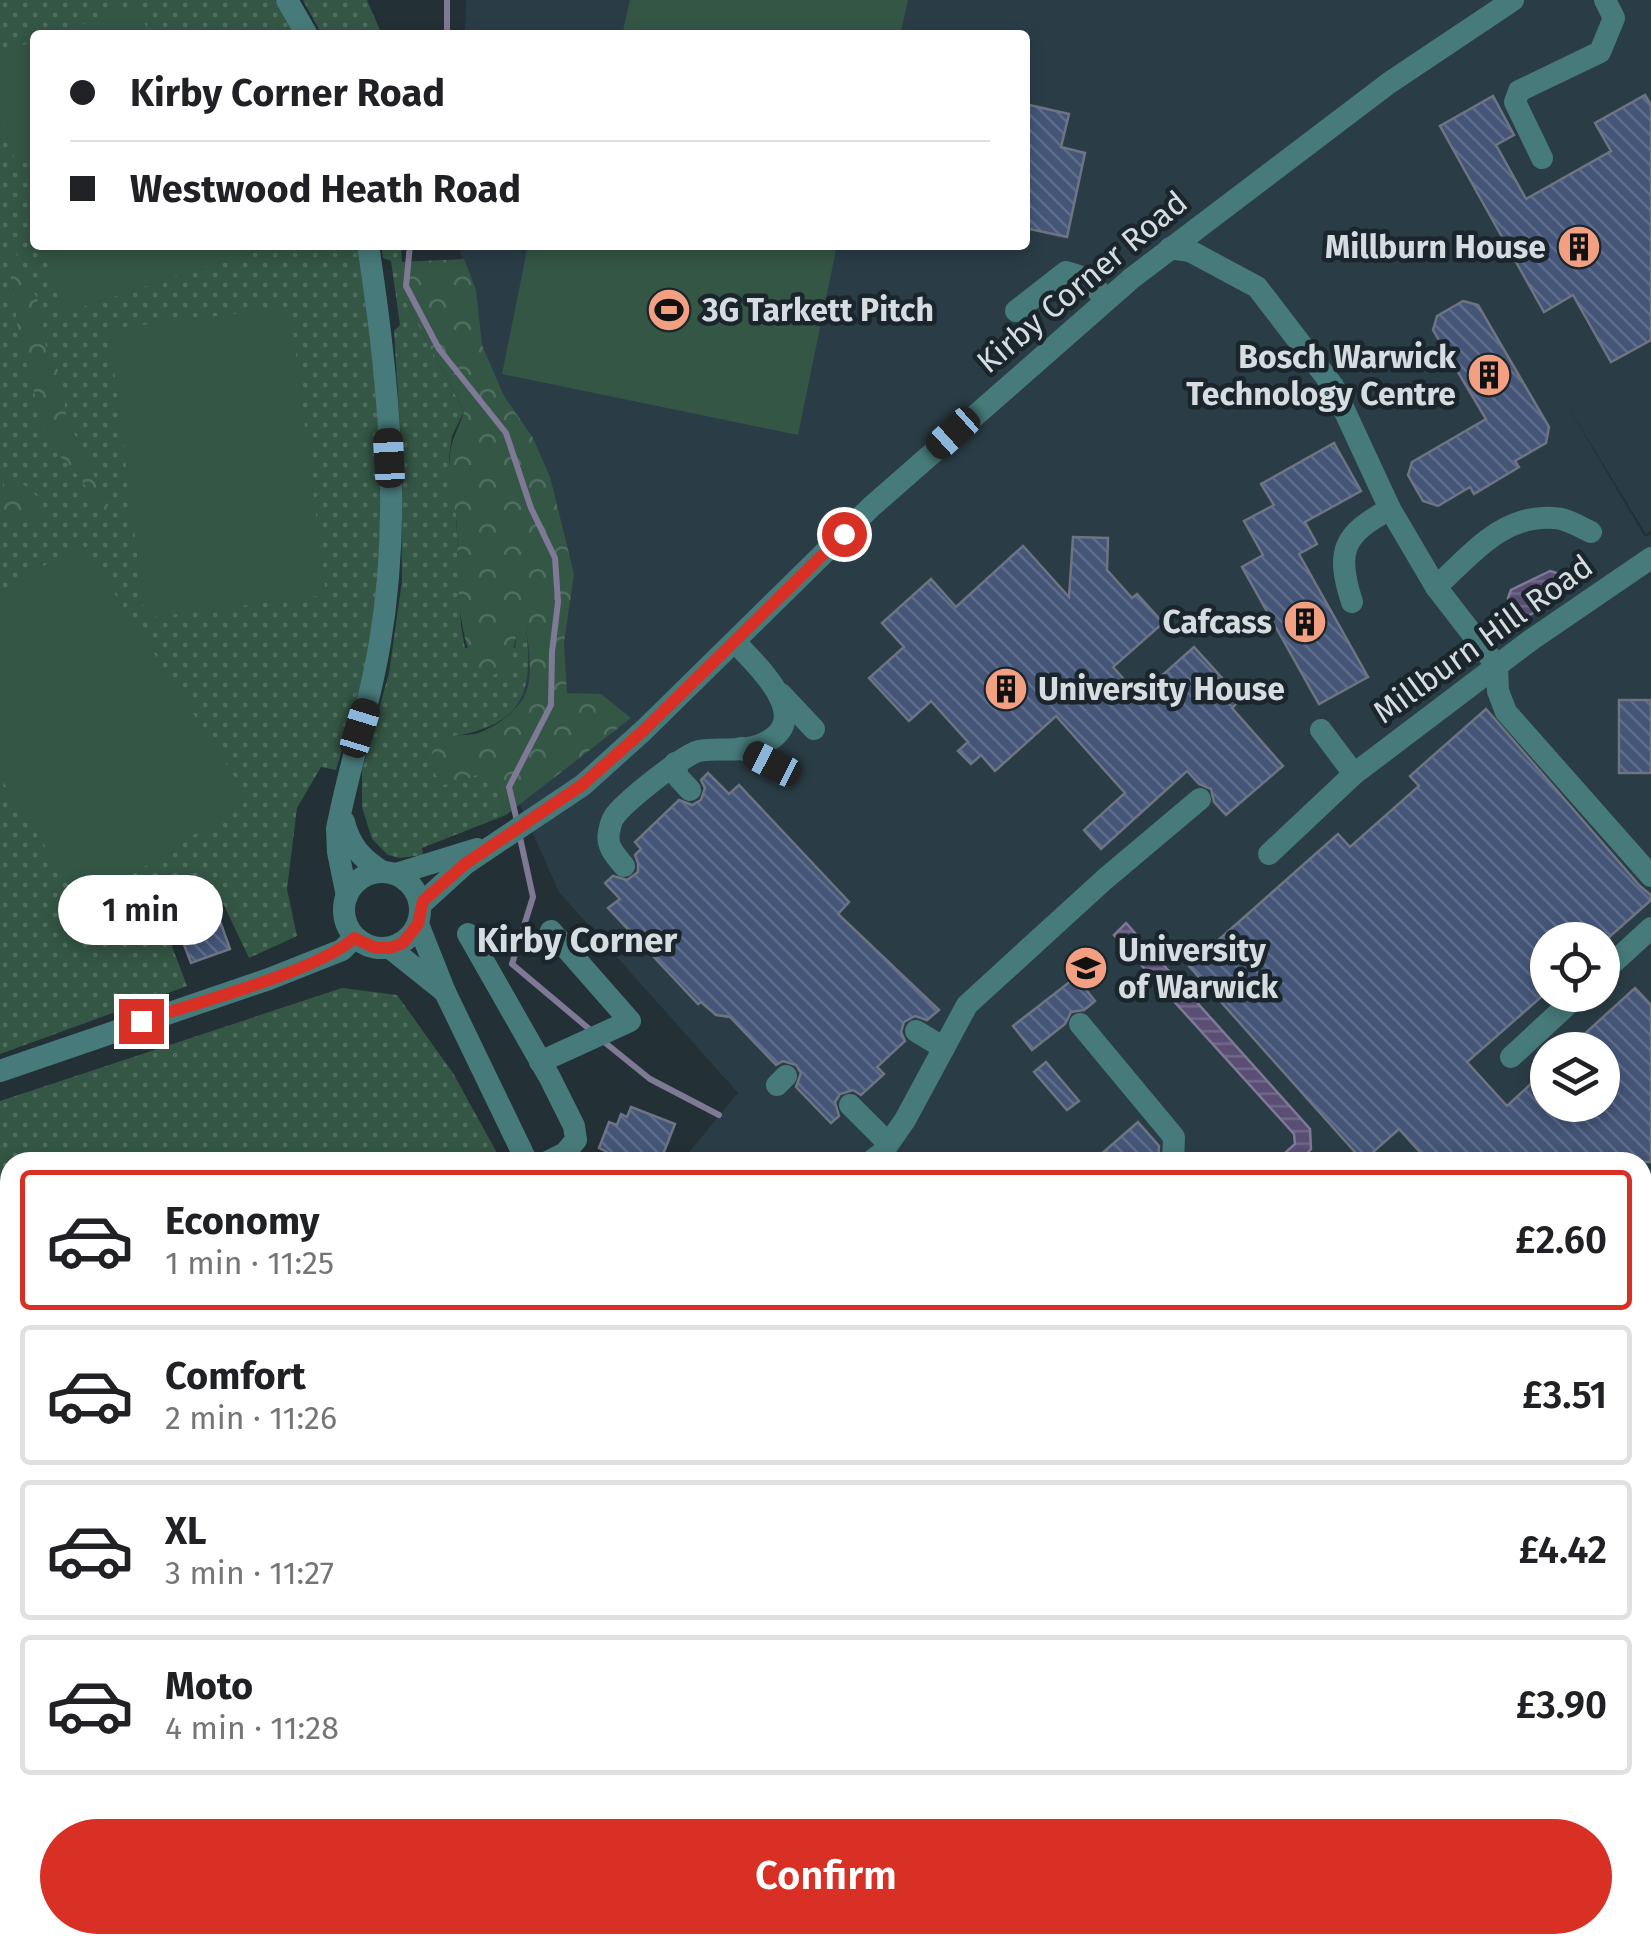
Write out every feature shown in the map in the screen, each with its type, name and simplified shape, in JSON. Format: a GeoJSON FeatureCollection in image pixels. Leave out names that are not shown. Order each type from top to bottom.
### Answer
{"type":"FeatureCollection","features":[{"type":"Feature","properties":{"kind":"street"},"geometry":{"type":"LineString","coordinates":[[287,0],[305,30]]}},
{"type":"Feature","properties":{"kind":"street","name":"Kirby Corner Road"},"geometry":{"type":"LineString","coordinates":[[419,915],[465,864],[595,774],[871,507],[1106,300],[1389,83],[1512,0]]}},
{"type":"Feature","properties":{"kind":"street"},"geometry":{"type":"LineString","coordinates":[[1542,158],[1515,102],[1519,91],[1600,52],[1614,18],[1605,0]]}},
{"type":"Feature","properties":{"kind":"street"},"geometry":{"type":"LineString","coordinates":[[1170,248],[1190,252],[1257,287],[1284,320],[1333,386],[1390,509],[1436,588],[1497,666],[1498,691],[1506,712],[1651,876]]}},
{"type":"Feature","properties":{"kind":"street"},"geometry":{"type":"LineString","coordinates":[[369,250],[388,423],[390,545],[380,644],[341,808],[338,852],[347,896],[344,914],[354,938],[376,948],[390,948],[403,943],[419,915]]}},
{"type":"Feature","properties":{"kind":"street"},"geometry":{"type":"LineString","coordinates":[[1016,311],[1066,272],[1088,279],[1106,300]]}},
{"type":"Feature","properties":{"kind":"street"},"geometry":{"type":"LineString","coordinates":[[1352,602],[1344,568],[1345,547],[1358,526],[1390,509]]}},
{"type":"Feature","properties":{"kind":"street"},"geometry":{"type":"LineString","coordinates":[[1436,588],[1494,534],[1518,521],[1557,518],[1591,532]]}},
{"type":"Feature","properties":{"kind":"street","name":"Millburn Hill Road"},"geometry":{"type":"LineString","coordinates":[[1269,854],[1354,774],[1497,666],[1651,558]]}},
{"type":"Feature","properties":{"kind":"street"},"geometry":{"type":"LineString","coordinates":[[735,642],[814,729]]}},
{"type":"Feature","properties":{"kind":"street"},"geometry":{"type":"LineString","coordinates":[[624,866],[611,850],[608,835],[614,817],[675,762],[698,751],[760,746],[777,734],[785,716],[781,694]]}},
{"type":"Feature","properties":{"kind":"street"},"geometry":{"type":"LineString","coordinates":[[1321,730],[1354,774]]}},
{"type":"Feature","properties":{"kind":"street"},"geometry":{"type":"LineString","coordinates":[[741,748],[776,766]]}},
{"type":"Feature","properties":{"kind":"street"},"geometry":{"type":"LineString","coordinates":[[675,762],[678,776],[690,790]]}},
{"type":"Feature","properties":{"kind":"street"},"geometry":{"type":"LineString","coordinates":[[880,1152],[944,1048],[975,983],[1015,946],[1200,799]]}},
{"type":"Feature","properties":{"kind":"street"},"geometry":{"type":"LineString","coordinates":[[341,808],[354,848],[364,861],[406,880],[416,892],[419,915],[444,992],[522,1152]]}},
{"type":"Feature","properties":{"kind":"street","name":"Kirby Corner Road"},"geometry":{"type":"LineString","coordinates":[[389,874],[498,841]]}},
{"type":"Feature","properties":{"kind":"street"},"geometry":{"type":"LineString","coordinates":[[347,896],[360,878],[389,874]]}},
{"type":"Feature","properties":{"kind":"street"},"geometry":{"type":"LineString","coordinates":[[1620,956],[1651,928]]}},
{"type":"Feature","properties":{"kind":"street"},"geometry":{"type":"LineString","coordinates":[[540,1062],[630,1021],[551,931]]}},
{"type":"Feature","properties":{"kind":"street"},"geometry":{"type":"LineString","coordinates":[[468,934],[574,1126],[576,1140],[565,1152]]}},
{"type":"Feature","properties":{"kind":"street"},"geometry":{"type":"LineString","coordinates":[[0,1071],[269,978],[342,950],[354,938]]}},
{"type":"Feature","properties":{"kind":"street"},"geometry":{"type":"LineString","coordinates":[[390,948],[444,992]]}},
{"type":"Feature","properties":{"kind":"street"},"geometry":{"type":"LineString","coordinates":[[1511,1058],[1560,1012]]}},
{"type":"Feature","properties":{"kind":"street"},"geometry":{"type":"LineString","coordinates":[[1080,1024],[1174,1137],[1173,1152]]}},
{"type":"Feature","properties":{"kind":"street"},"geometry":{"type":"LineString","coordinates":[[916,1031],[944,1048]]}},
{"type":"Feature","properties":{"kind":"street"},"geometry":{"type":"LineString","coordinates":[[850,1105],[888,1144]]}},
{"type":"Feature","properties":{"kind":"shaded area","name":"University of Warwick"},"geometry":{"type":"Polygon","coordinates":[[[466,0],[1651,0],[1651,530],[1646,534],[1561,395],[1645,537],[1651,534],[1651,1152],[689,1152],[738,1093],[559,892],[518,800],[486,379],[460,250],[1030,250],[1030,30],[465,30],[466,0]]]}},
{"type":"Feature","properties":{"kind":"shaded area"},"geometry":{"type":"Polygon","coordinates":[[[1550,571],[1566,576],[1565,587],[1526,617],[1514,615],[1508,598],[1511,590],[1550,571]]]}},
{"type":"Feature","properties":{"kind":"shaded area"},"geometry":{"type":"Polygon","coordinates":[[[1126,923],[1310,1129],[1308,1152],[1286,1152],[1295,1144],[1294,1134],[1114,935],[1126,923]]]}},
{"type":"Feature","properties":{"kind":"green space"},"geometry":{"type":"Polygon","coordinates":[[[0,0],[275,0],[294,30],[30,30],[30,250],[359,250],[375,382],[381,475],[380,567],[364,673],[336,770],[321,767],[297,808],[287,889],[297,936],[249,958],[222,901],[164,925],[187,986],[0,1054],[0,0]]]}},
{"type":"Feature","properties":{"kind":"green space"},"geometry":{"type":"Polygon","coordinates":[[[303,0],[367,0],[380,30],[319,30],[303,0]]]}},
{"type":"Feature","properties":{"kind":"green space"},"geometry":{"type":"Polygon","coordinates":[[[630,0],[908,0],[901,30],[623,30],[630,0]]]}},
{"type":"Feature","properties":{"kind":"green space"},"geometry":{"type":"Polygon","coordinates":[[[138,5],[147,30],[66,30],[138,5]]]}},
{"type":"Feature","properties":{"kind":"green space"},"geometry":{"type":"Polygon","coordinates":[[[30,43],[30,161],[17,165],[0,116],[0,53],[30,43]]]}},
{"type":"Feature","properties":{"kind":"green space"},"geometry":{"type":"Polygon","coordinates":[[[10,244],[14,245],[40,305],[46,347],[62,378],[66,416],[111,511],[102,509],[48,443],[19,337],[10,244]]]}},
{"type":"Feature","properties":{"kind":"green space"},"geometry":{"type":"Polygon","coordinates":[[[44,250],[257,250],[64,313],[44,250]]]}},
{"type":"Feature","properties":{"kind":"green space"},"geometry":{"type":"Polygon","coordinates":[[[382,250],[401,250],[404,298],[464,411],[452,436],[449,458],[465,648],[515,648],[519,622],[526,628],[528,653],[524,692],[505,718],[469,733],[444,738],[460,782],[491,768],[506,815],[422,848],[423,855],[400,858],[388,855],[372,839],[362,807],[362,770],[389,673],[402,581],[394,331],[400,325],[391,261],[383,258],[382,250]]]}},
{"type":"Feature","properties":{"kind":"green space","name":"3G Tarkett Pitch"},"geometry":{"type":"Polygon","coordinates":[[[527,250],[836,250],[798,435],[502,374],[527,250]]]}},
{"type":"Feature","properties":{"kind":"green space"},"geometry":{"type":"Polygon","coordinates":[[[464,259],[476,290],[482,345],[504,396],[533,438],[550,477],[574,574],[564,643],[567,693],[601,694],[631,718],[506,815],[491,769],[442,785],[432,760],[434,748],[444,738],[482,732],[509,714],[524,697],[530,673],[526,628],[520,623],[508,668],[491,676],[476,669],[469,651],[461,614],[450,478],[452,443],[464,411],[404,298],[399,262],[464,259]]]}},
{"type":"Feature","properties":{"kind":"green space"},"geometry":{"type":"Polygon","coordinates":[[[290,307],[326,595],[145,618],[109,329],[290,307]]]}},
{"type":"Feature","properties":{"kind":"green space"},"geometry":{"type":"Polygon","coordinates":[[[8,476],[36,495],[42,514],[22,522],[1,515],[8,476]]]}},
{"type":"Feature","properties":{"kind":"green space"},"geometry":{"type":"Polygon","coordinates":[[[81,542],[249,799],[84,906],[0,777],[0,594],[81,542]]]}},
{"type":"Feature","properties":{"kind":"green space"},"geometry":{"type":"Polygon","coordinates":[[[342,988],[397,995],[453,1073],[496,1152],[0,1152],[0,1101],[342,988]]]}},
{"type":"Feature","properties":{"kind":"building","name":"Millburn House"},"geometry":{"type":"Polygon","coordinates":[[[1645,95],[1651,105],[1651,340],[1611,362],[1573,295],[1544,312],[1440,126],[1493,96],[1514,135],[1496,145],[1526,199],[1611,151],[1595,123],[1645,95]]]}},
{"type":"Feature","properties":{"kind":"building"},"geometry":{"type":"Polygon","coordinates":[[[1030,105],[1069,114],[1061,147],[1085,153],[1067,237],[1030,229],[1030,105]]]}},
{"type":"Feature","properties":{"kind":"building","name":"Bosch Warwick Technology Centre"},"geometry":{"type":"Polygon","coordinates":[[[1463,301],[1478,305],[1549,427],[1546,443],[1515,461],[1519,467],[1474,494],[1470,487],[1438,506],[1423,501],[1408,475],[1412,462],[1486,419],[1433,330],[1437,316],[1463,301]]]}},
{"type":"Feature","properties":{"kind":"building","name":"Cafcass"},"geometry":{"type":"Polygon","coordinates":[[[1334,443],[1361,491],[1305,522],[1317,544],[1299,554],[1368,677],[1319,704],[1242,567],[1263,555],[1244,521],[1274,505],[1261,484],[1334,443]]]}},
{"type":"Feature","properties":{"kind":"building","name":"University House"},"geometry":{"type":"Polygon","coordinates":[[[1073,537],[1108,538],[1107,570],[1132,598],[1137,594],[1163,623],[1113,667],[1139,696],[1194,647],[1241,699],[1232,708],[1283,766],[1226,815],[1214,802],[1211,789],[1199,784],[1187,771],[1101,849],[1084,830],[1125,793],[1056,716],[995,771],[981,755],[971,764],[958,751],[968,742],[931,701],[909,721],[869,678],[904,647],[882,623],[931,579],[956,607],[1023,546],[1069,597],[1073,537]]]}},
{"type":"Feature","properties":{"kind":"building"},"geometry":{"type":"Polygon","coordinates":[[[1619,700],[1651,700],[1651,773],[1619,773],[1619,700]]]}},
{"type":"Feature","properties":{"kind":"building"},"geometry":{"type":"Polygon","coordinates":[[[1486,709],[1651,895],[1651,900],[1620,928],[1620,922],[1530,922],[1530,1007],[1467,1062],[1507,1106],[1530,1085],[1530,1122],[1620,1122],[1620,1032],[1587,1032],[1609,1012],[1620,1012],[1620,1002],[1635,988],[1651,1005],[1651,1152],[1420,1152],[1399,1129],[1373,1152],[1355,1152],[1189,966],[1338,834],[1350,847],[1419,786],[1410,776],[1486,709]]]}},
{"type":"Feature","properties":{"kind":"building"},"geometry":{"type":"Polygon","coordinates":[[[708,773],[729,794],[739,785],[849,902],[838,914],[939,1010],[927,1020],[915,1016],[904,1022],[901,1032],[905,1041],[877,1067],[884,1074],[861,1095],[853,1090],[840,1094],[835,1102],[839,1116],[831,1123],[796,1087],[801,1073],[796,1065],[783,1061],[776,1065],[730,1017],[716,1015],[701,1002],[698,1004],[608,908],[620,899],[605,883],[613,876],[627,880],[638,872],[635,855],[641,849],[635,842],[679,800],[692,805],[701,800],[705,788],[701,780],[708,773]]]}},
{"type":"Feature","properties":{"kind":"building"},"geometry":{"type":"Polygon","coordinates":[[[200,915],[205,927],[220,921],[230,949],[191,963],[176,924],[200,915]]]}},
{"type":"Feature","properties":{"kind":"building"},"geometry":{"type":"Polygon","coordinates":[[[1076,977],[1095,1001],[1084,1010],[1071,1012],[1065,1024],[1032,1050],[1013,1026],[1076,977]]]}},
{"type":"Feature","properties":{"kind":"building"},"geometry":{"type":"Polygon","coordinates":[[[1046,1062],[1079,1101],[1067,1110],[1034,1072],[1046,1062]]]}},
{"type":"Feature","properties":{"kind":"building"},"geometry":{"type":"Polygon","coordinates":[[[631,1107],[675,1124],[664,1152],[607,1152],[599,1148],[609,1122],[617,1125],[621,1114],[627,1117],[631,1107]]]}},
{"type":"Feature","properties":{"kind":"building"},"geometry":{"type":"Polygon","coordinates":[[[1138,1122],[1159,1146],[1159,1152],[1104,1152],[1138,1122]]]}},
{"type":"Feature","properties":{"kind":"waterway"},"geometry":{"type":"LineString","coordinates":[[447,0],[447,30]]}},
{"type":"Feature","properties":{"kind":"waterway"},"geometry":{"type":"LineString","coordinates":[[410,250],[406,286],[439,349],[506,433],[531,508],[555,558],[558,602],[551,705],[509,787],[517,821]]}},
{"type":"Feature","properties":{"kind":"waterway"},"geometry":{"type":"LineString","coordinates":[[519,833],[533,897],[512,964],[594,1033]]}},
{"type":"Feature","properties":{"kind":"waterway"},"geometry":{"type":"LineString","coordinates":[[603,1041],[650,1079],[719,1115]]}},
{"type":"Feature","properties":{"kind":"place","name":"Millburn House"},"geometry":{"type":"Point","coordinates":[1579,247]}},
{"type":"Feature","properties":{"kind":"place","name":"3G Tarkett Pitch"},"geometry":{"type":"Point","coordinates":[669,310]}},
{"type":"Feature","properties":{"kind":"place","name":"Bosch Warwick Technology Centre"},"geometry":{"type":"Point","coordinates":[1489,375]}},
{"type":"Feature","properties":{"kind":"place","name":"Cafcass"},"geometry":{"type":"Point","coordinates":[1305,622]}},
{"type":"Feature","properties":{"kind":"place","name":"University House"},"geometry":{"type":"Point","coordinates":[1006,689]}},
{"type":"Feature","properties":{"kind":"place","name":"University of Warwick"},"geometry":{"type":"Point","coordinates":[1086,968]}},
{"type":"Feature","properties":{"kind":"district","name":"Kirby Corner"},"geometry":{"type":"Point","coordinates":[577,940]}},
{"type":"Feature","properties":{"kind":"route"},"geometry":{"type":"LineString","coordinates":[[141,1021],[342,950],[354,938],[376,948],[403,943],[418,924],[423,901],[465,864],[582,785],[644,730],[844,534]]}}]}
